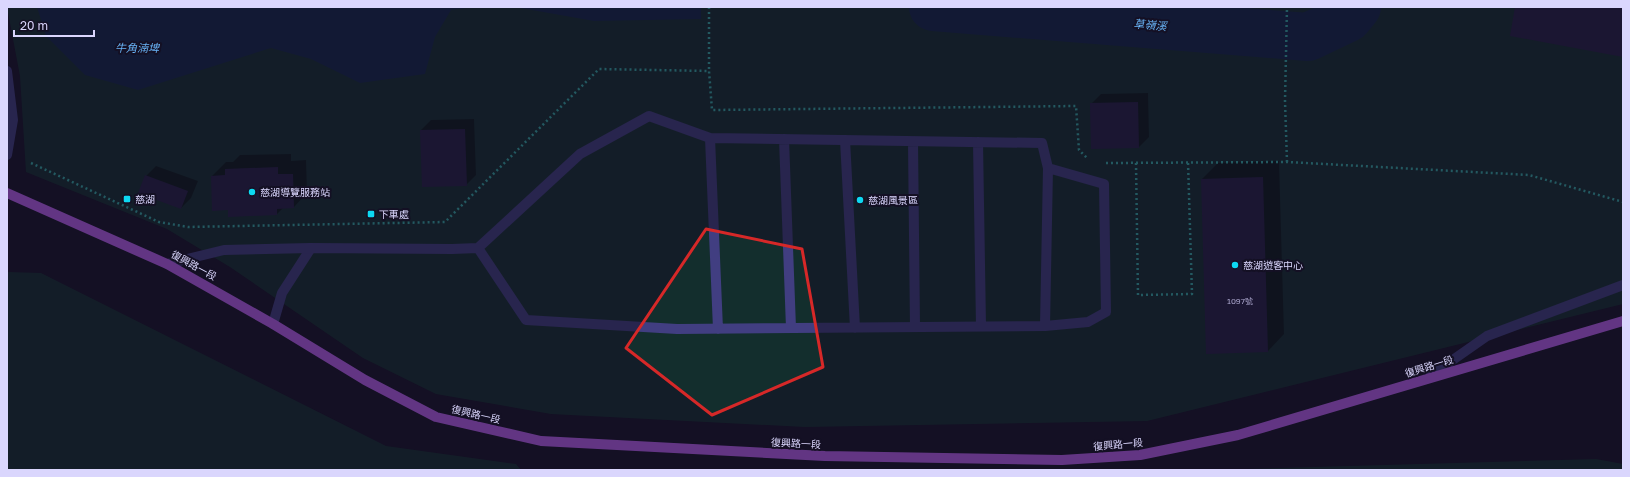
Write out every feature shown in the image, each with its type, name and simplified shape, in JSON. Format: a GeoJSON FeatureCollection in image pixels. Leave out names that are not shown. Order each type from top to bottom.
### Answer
{"type":"FeatureCollection","features":[{"type":"Feature","properties":{"kind":"main road","name":"復興路一段"},"geometry":{"type":"LineString","coordinates":[[7,193],[167,264],[273,324],[366,380],[436,417],[542,441],[825,456],[1062,460],[1140,455],[1238,435],[1623,321]]}},
{"type":"Feature","properties":{"kind":"street"},"geometry":{"type":"LineString","coordinates":[[7,71],[14,120],[7,155]]}},
{"type":"Feature","properties":{"kind":"street"},"geometry":{"type":"LineString","coordinates":[[167,264],[224,250],[310,248],[478,248],[580,154],[649,116],[710,138],[1042,143],[1048,168],[1045,326]]}},
{"type":"Feature","properties":{"kind":"street"},"geometry":{"type":"LineString","coordinates":[[710,138],[718,329]]}},
{"type":"Feature","properties":{"kind":"street"},"geometry":{"type":"LineString","coordinates":[[784,139],[791,328]]}},
{"type":"Feature","properties":{"kind":"street"},"geometry":{"type":"LineString","coordinates":[[845,140],[855,328]]}},
{"type":"Feature","properties":{"kind":"street"},"geometry":{"type":"LineString","coordinates":[[913,142],[915,327]]}},
{"type":"Feature","properties":{"kind":"street"},"geometry":{"type":"LineString","coordinates":[[978,142],[981,326]]}},
{"type":"Feature","properties":{"kind":"street"},"geometry":{"type":"LineString","coordinates":[[478,248],[526,320],[677,329],[1045,326],[1088,322],[1106,312],[1104,184],[1048,168]]}},
{"type":"Feature","properties":{"kind":"street"},"geometry":{"type":"LineString","coordinates":[[273,324],[282,293],[310,248]]}},
{"type":"Feature","properties":{"kind":"street"},"geometry":{"type":"LineString","coordinates":[[1423,380],[1487,336],[1623,285]]}},
{"type":"Feature","properties":{"kind":"path"},"geometry":{"type":"LineString","coordinates":[[709,7],[709,71]]}},
{"type":"Feature","properties":{"kind":"path"},"geometry":{"type":"LineString","coordinates":[[1287,7],[1285,101],[1287,162]]}},
{"type":"Feature","properties":{"kind":"path"},"geometry":{"type":"LineString","coordinates":[[1188,162],[1192,294],[1138,295],[1136,163],[1188,162],[1287,162],[1529,175],[1623,202]]}},
{"type":"Feature","properties":{"kind":"highlighted area"},"geometry":{"type":"Polygon","coordinates":[[[706,229],[802,249],[823,367],[712,415],[626,348],[706,229]]]}},
{"type":"Feature","properties":{"kind":"green space","name":"慈湖風景區"},"geometry":{"type":"Polygon","coordinates":[[[7,7],[1623,7],[1623,304],[1147,421],[805,427],[551,414],[436,394],[363,358],[230,267],[167,229],[26,172],[20,76],[7,7]]]}},
{"type":"Feature","properties":{"kind":"green space"},"geometry":{"type":"Polygon","coordinates":[[[7,272],[41,273],[386,446],[516,464],[521,470],[7,470],[7,272]]]}},
{"type":"Feature","properties":{"kind":"green space"},"geometry":{"type":"Polygon","coordinates":[[[1596,459],[1623,464],[1623,470],[1211,470],[1596,459]]]}},
{"type":"Feature","properties":{"kind":"water","name":"牛角湳埤"},"geometry":{"type":"Polygon","coordinates":[[[37,7],[475,7],[451,10],[435,37],[425,74],[360,83],[311,59],[271,48],[138,90],[85,75],[46,36],[37,7]]]}},
{"type":"Feature","properties":{"kind":"water"},"geometry":{"type":"Polygon","coordinates":[[[515,7],[701,7],[701,19],[594,21],[515,7]]]}},
{"type":"Feature","properties":{"kind":"building"},"geometry":{"type":"Polygon","coordinates":[[[1515,7],[1623,7],[1623,57],[1510,36],[1515,7]]]}},
{"type":"Feature","properties":{"kind":"building"},"geometry":{"type":"Polygon","coordinates":[[[1138,102],[1139,148],[1091,149],[1090,103],[1138,102]]]}},
{"type":"Feature","properties":{"kind":"building"},"geometry":{"type":"Polygon","coordinates":[[[465,129],[467,186],[422,187],[420,130],[465,129]]]}},
{"type":"Feature","properties":{"kind":"building","name":"慈湖導覽服務站"},"geometry":{"type":"Polygon","coordinates":[[[278,167],[278,174],[293,174],[294,208],[277,209],[277,215],[228,217],[228,210],[212,211],[211,176],[225,175],[225,169],[278,167]]]}},
{"type":"Feature","properties":{"kind":"building"},"geometry":{"type":"Polygon","coordinates":[[[145,175],[188,191],[181,209],[138,193],[145,175]]]}},
{"type":"Feature","properties":{"kind":"building","name":"慈湖遊客中心"},"geometry":{"type":"Polygon","coordinates":[[[1263,177],[1268,352],[1206,354],[1201,179],[1263,177]]]}},
{"type":"Feature","properties":{"kind":"waterway","name":"草嶺溪"},"geometry":{"type":"LineString","coordinates":[[933,7],[1308,37],[1348,18],[1357,7]]}},
{"type":"Feature","properties":{"kind":"waterway","name":"草嶺溪"},"geometry":{"type":"LineString","coordinates":[[956,9],[961,7]]}},
{"type":"Feature","properties":{"kind":"place","name":"慈湖導覽服務站"},"geometry":{"type":"Point","coordinates":[252,192]}},
{"type":"Feature","properties":{"kind":"place","name":"慈湖"},"geometry":{"type":"Point","coordinates":[127,199]}},
{"type":"Feature","properties":{"kind":"place","name":"慈湖風景區"},"geometry":{"type":"Point","coordinates":[860,200]}},
{"type":"Feature","properties":{"kind":"place","name":"下車處"},"geometry":{"type":"Point","coordinates":[371,214]}},
{"type":"Feature","properties":{"kind":"place","name":"慈湖遊客中心"},"geometry":{"type":"Point","coordinates":[1235,265]}}]}
